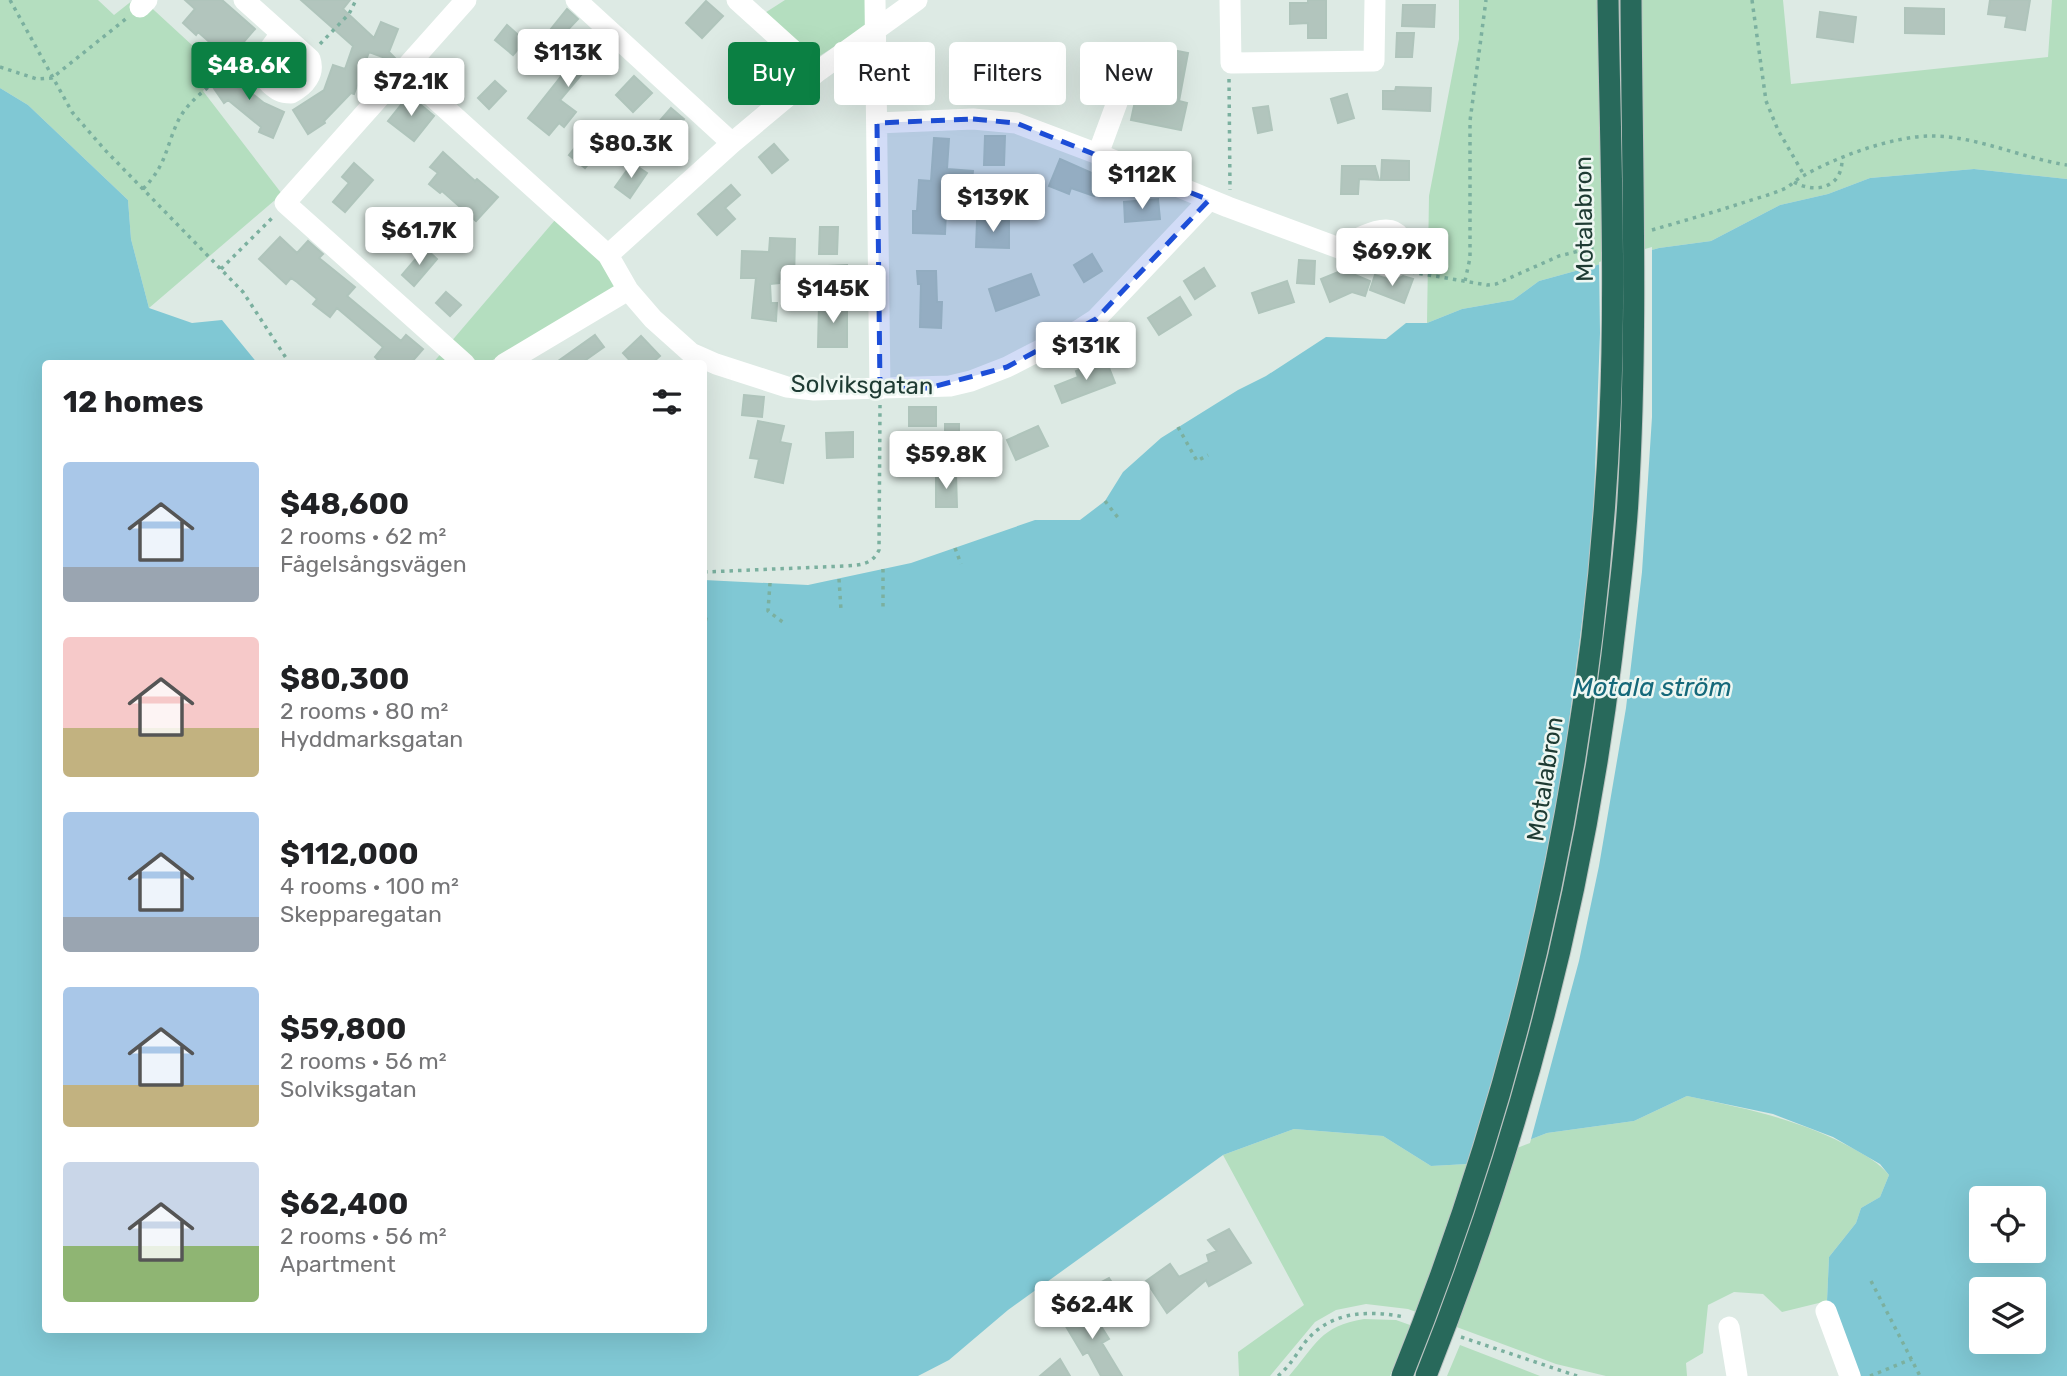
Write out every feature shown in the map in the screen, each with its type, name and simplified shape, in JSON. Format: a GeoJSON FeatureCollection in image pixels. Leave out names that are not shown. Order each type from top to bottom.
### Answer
{"type":"FeatureCollection","features":[{"type":"Feature","properties":{"kind":"highway","name":"Motalabron"},"geometry":{"type":"LineString","coordinates":[[1402,1376],[1468,1202],[1496,1110],[1538,952],[1573,777],[1600,569],[1610,415],[1612,333],[1608,0]]}},
{"type":"Feature","properties":{"kind":"highway","name":"Motalabron"},"geometry":{"type":"LineString","coordinates":[[1426,1376],[1489,1207],[1544,1022],[1560,957],[1595,779],[1622,570],[1628,500],[1634,334],[1631,0]]}},
{"type":"Feature","properties":{"kind":"street"},"geometry":{"type":"LineString","coordinates":[[244,0],[307,56],[312,68],[309,78],[295,91],[287,93],[277,90],[264,79],[261,69],[263,59],[281,34]]}},
{"type":"Feature","properties":{"kind":"street"},"geometry":{"type":"LineString","coordinates":[[461,360],[285,203],[466,0]]}},
{"type":"Feature","properties":{"kind":"street"},"geometry":{"type":"LineString","coordinates":[[576,0],[732,143]]}},
{"type":"Feature","properties":{"kind":"street"},"geometry":{"type":"LineString","coordinates":[[737,0],[784,42]]}},
{"type":"Feature","properties":{"kind":"street"},"geometry":{"type":"LineString","coordinates":[[875,0],[880,389]]}},
{"type":"Feature","properties":{"kind":"street"},"geometry":{"type":"LineString","coordinates":[[820,70],[917,0]]}},
{"type":"Feature","properties":{"kind":"street"},"geometry":{"type":"LineString","coordinates":[[1230,0],[1231,63],[1374,61],[1375,0]]}},
{"type":"Feature","properties":{"kind":"street","name":"Solviksgatan"},"geometry":{"type":"LineString","coordinates":[[403,70],[608,256],[628,290],[688,358]]}},
{"type":"Feature","properties":{"kind":"street"},"geometry":{"type":"LineString","coordinates":[[608,256],[777,105]]}},
{"type":"Feature","properties":{"kind":"street"},"geometry":{"type":"LineString","coordinates":[[1098,154],[1116,105]]}},
{"type":"Feature","properties":{"kind":"street"},"geometry":{"type":"LineString","coordinates":[[877,123],[995,120],[1016,123],[1339,247]]}},
{"type":"Feature","properties":{"kind":"street","name":"Solviksgatan"},"geometry":{"type":"LineString","coordinates":[[707,362],[787,387],[814,390],[950,386],[971,381],[1007,367],[1079,330],[1096,318],[1219,203]]}},
{"type":"Feature","properties":{"kind":"street"},"geometry":{"type":"LineString","coordinates":[[511,360],[628,290]]}},
{"type":"Feature","properties":{"kind":"street"},"geometry":{"type":"LineString","coordinates":[[1826,1311],[1850,1376]]}},
{"type":"Feature","properties":{"kind":"street"},"geometry":{"type":"LineString","coordinates":[[1729,1327],[1737,1376]]}},
{"type":"Feature","properties":{"kind":"path"},"geometry":{"type":"LineString","coordinates":[[10,0],[72,112],[243,292],[287,360]]}},
{"type":"Feature","properties":{"kind":"path"},"geometry":{"type":"LineString","coordinates":[[307,56],[341,24],[356,0]]}},
{"type":"Feature","properties":{"kind":"path"},"geometry":{"type":"LineString","coordinates":[[1465,281],[1470,258],[1470,121],[1486,0]]}},
{"type":"Feature","properties":{"kind":"path"},"geometry":{"type":"LineString","coordinates":[[1752,0],[1759,36],[1763,89],[1770,113],[1804,175],[1884,142],[1929,136],[1966,140],[2067,165]]}},
{"type":"Feature","properties":{"kind":"path"},"geometry":{"type":"LineString","coordinates":[[0,67],[37,79],[52,78],[143,4]]}},
{"type":"Feature","properties":{"kind":"path"},"geometry":{"type":"LineString","coordinates":[[144,189],[161,166],[179,118],[189,106],[242,63],[256,56],[263,59]]}},
{"type":"Feature","properties":{"kind":"path"},"geometry":{"type":"LineString","coordinates":[[1219,203],[1230,199],[1231,63]]}},
{"type":"Feature","properties":{"kind":"path"},"geometry":{"type":"LineString","coordinates":[[1794,182],[1809,189],[1824,188],[1840,173],[1842,159]]}},
{"type":"Feature","properties":{"kind":"path"},"geometry":{"type":"LineString","coordinates":[[221,269],[285,203]]}},
{"type":"Feature","properties":{"kind":"path"},"geometry":{"type":"LineString","coordinates":[[707,572],[845,566],[866,564],[875,559],[879,550],[880,389]]}},
{"type":"Feature","properties":{"kind":"path"},"geometry":{"type":"LineString","coordinates":[[1178,427],[1196,461],[1208,455]]}},
{"type":"Feature","properties":{"kind":"path"},"geometry":{"type":"LineString","coordinates":[[1105,501],[1119,519]]}},
{"type":"Feature","properties":{"kind":"path"},"geometry":{"type":"LineString","coordinates":[[955,548],[961,564]]}},
{"type":"Feature","properties":{"kind":"path"},"geometry":{"type":"LineString","coordinates":[[883,569],[883,611]]}},
{"type":"Feature","properties":{"kind":"path"},"geometry":{"type":"LineString","coordinates":[[839,579],[841,610]]}},
{"type":"Feature","properties":{"kind":"path"},"geometry":{"type":"LineString","coordinates":[[770,583],[768,611],[784,623]]}},
{"type":"Feature","properties":{"kind":"path"},"geometry":{"type":"LineString","coordinates":[[1871,1281],[1920,1376]]}},
{"type":"Feature","properties":{"kind":"path"},"geometry":{"type":"LineString","coordinates":[[1870,1376],[1912,1359]]}},
{"type":"Feature","properties":{"kind":"highlighted area"},"geometry":{"type":"Polygon","coordinates":[[[973,119],[1016,123],[1209,200],[1096,319],[1007,367],[929,388],[880,389],[877,123],[973,119]]]}},
{"type":"Feature","properties":{"kind":"green space"},"geometry":{"type":"Polygon","coordinates":[[[0,0],[98,0],[114,15],[133,0],[143,0],[218,69],[203,91],[282,194],[149,308],[131,239],[128,200],[28,105],[0,88],[0,0]]]}},
{"type":"Feature","properties":{"kind":"green space"},"geometry":{"type":"Polygon","coordinates":[[[785,0],[873,0],[873,22],[842,42],[834,42],[834,47],[820,56],[820,42],[797,42],[760,16],[785,0]]]}},
{"type":"Feature","properties":{"kind":"green space"},"geometry":{"type":"Polygon","coordinates":[[[1459,0],[1783,0],[1791,84],[2048,57],[2052,0],[2067,0],[2067,179],[1974,169],[1870,178],[1828,194],[1780,205],[1711,241],[1659,248],[1539,281],[1513,300],[1462,309],[1427,323],[1429,196],[1459,39],[1459,0]]]}},
{"type":"Feature","properties":{"kind":"green space"},"geometry":{"type":"Polygon","coordinates":[[[567,206],[627,281],[493,360],[435,360],[567,206]]]}},
{"type":"Feature","properties":{"kind":"green space"},"geometry":{"type":"Polygon","coordinates":[[[1687,1096],[1773,1116],[1814,1130],[1864,1155],[1889,1175],[1880,1197],[1861,1208],[1856,1223],[1829,1257],[1827,1301],[1782,1312],[1763,1294],[1734,1292],[1708,1305],[1703,1353],[1686,1363],[1687,1376],[1606,1376],[1556,1364],[1408,1309],[1366,1304],[1336,1310],[1315,1322],[1270,1376],[1239,1376],[1238,1352],[1304,1305],[1223,1155],[1294,1129],[1383,1136],[1431,1166],[1468,1164],[1547,1133],[1634,1121],[1687,1096]]]}},
{"type":"Feature","properties":{"kind":"green space"},"geometry":{"type":"Polygon","coordinates":[[[1364,1319],[1396,1320],[1410,1325],[1390,1376],[1289,1376],[1320,1338],[1338,1326],[1364,1319]]]}},
{"type":"Feature","properties":{"kind":"green space"},"geometry":{"type":"Polygon","coordinates":[[[1460,1345],[1540,1376],[1447,1376],[1460,1345]]]}},
{"type":"Feature","properties":{"kind":"water","name":"Motala ström"},"geometry":{"type":"Polygon","coordinates":[[[0,88],[28,105],[128,200],[131,239],[149,308],[192,323],[222,320],[255,360],[42,360],[42,1333],[707,1333],[707,580],[808,585],[911,563],[1035,520],[1080,520],[1105,501],[1123,472],[1161,438],[1326,337],[1386,339],[1406,323],[1427,323],[1462,309],[1513,300],[1539,281],[1659,248],[1711,241],[1780,205],[1828,194],[1870,178],[1974,169],[2067,179],[2067,1376],[1861,1376],[1827,1301],[1829,1257],[1856,1223],[1861,1208],[1880,1197],[1889,1175],[1880,1164],[1833,1137],[1773,1114],[1687,1096],[1634,1121],[1547,1133],[1468,1164],[1431,1166],[1383,1136],[1294,1129],[1223,1155],[1008,1310],[949,1360],[918,1376],[0,1376],[0,88]]]}},
{"type":"Feature","properties":{"kind":"pier"},"geometry":{"type":"Polygon","coordinates":[[[1652,247],[1652,417],[1642,572],[1626,708],[1599,866],[1579,961],[1530,1143],[1466,1168],[1511,1016],[1562,776],[1589,568],[1594,499],[1600,333],[1599,262],[1652,247]]]}},
{"type":"Feature","properties":{"kind":"building"},"geometry":{"type":"Polygon","coordinates":[[[185,0],[222,0],[255,29],[229,59],[198,32],[196,35],[183,23],[195,9],[185,0]]]}},
{"type":"Feature","properties":{"kind":"building"},"geometry":{"type":"Polygon","coordinates":[[[301,0],[350,0],[343,9],[374,38],[381,22],[398,29],[389,52],[396,59],[393,61],[369,52],[354,94],[351,93],[325,123],[308,134],[293,110],[324,90],[333,65],[345,69],[353,46],[301,0]]]}},
{"type":"Feature","properties":{"kind":"building"},"geometry":{"type":"Polygon","coordinates":[[[1308,0],[1326,0],[1326,38],[1308,38],[1308,23],[1290,24],[1290,3],[1308,3],[1308,0]]]}},
{"type":"Feature","properties":{"kind":"building"},"geometry":{"type":"Polygon","coordinates":[[[1990,0],[2030,0],[2025,30],[2005,27],[2007,16],[1988,14],[1990,0]]]}},
{"type":"Feature","properties":{"kind":"building"},"geometry":{"type":"Polygon","coordinates":[[[706,1],[723,16],[702,38],[686,23],[706,1]]]}},
{"type":"Feature","properties":{"kind":"building"},"geometry":{"type":"Polygon","coordinates":[[[1403,5],[1435,5],[1434,27],[1402,26],[1403,5]]]}},
{"type":"Feature","properties":{"kind":"building"},"geometry":{"type":"Polygon","coordinates":[[[1905,8],[1944,9],[1944,34],[1905,33],[1905,8]]]}},
{"type":"Feature","properties":{"kind":"building"},"geometry":{"type":"Polygon","coordinates":[[[567,9],[578,19],[538,61],[531,54],[567,9]]]}},
{"type":"Feature","properties":{"kind":"building"},"geometry":{"type":"Polygon","coordinates":[[[1820,12],[1856,17],[1853,42],[1817,37],[1820,12]]]}},
{"type":"Feature","properties":{"kind":"building"},"geometry":{"type":"Polygon","coordinates":[[[507,25],[525,41],[513,55],[495,40],[507,25]]]}},
{"type":"Feature","properties":{"kind":"building"},"geometry":{"type":"Polygon","coordinates":[[[1397,33],[1414,33],[1412,57],[1396,57],[1397,33]]]}},
{"type":"Feature","properties":{"kind":"building"},"geometry":{"type":"Polygon","coordinates":[[[590,40],[617,60],[607,73],[592,62],[560,100],[576,112],[564,127],[559,123],[549,135],[528,118],[590,40]]]}},
{"type":"Feature","properties":{"kind":"building"},"geometry":{"type":"Polygon","coordinates":[[[1177,51],[1188,53],[1179,101],[1187,103],[1181,130],[1131,120],[1134,105],[1177,105],[1177,51]]]}},
{"type":"Feature","properties":{"kind":"building"},"geometry":{"type":"Polygon","coordinates":[[[244,65],[252,83],[245,88],[264,103],[284,112],[273,138],[259,132],[261,127],[228,100],[224,103],[213,87],[244,65]]]}},
{"type":"Feature","properties":{"kind":"building"},"geometry":{"type":"Polygon","coordinates":[[[634,76],[652,93],[633,112],[616,95],[634,76]]]}},
{"type":"Feature","properties":{"kind":"building"},"geometry":{"type":"Polygon","coordinates":[[[495,81],[506,91],[489,109],[478,98],[495,81]]]}},
{"type":"Feature","properties":{"kind":"building"},"geometry":{"type":"Polygon","coordinates":[[[1396,87],[1431,88],[1430,111],[1383,109],[1383,91],[1395,91],[1396,87]]]}},
{"type":"Feature","properties":{"kind":"building"},"geometry":{"type":"Polygon","coordinates":[[[1347,94],[1354,118],[1338,123],[1331,99],[1347,94]]]}},
{"type":"Feature","properties":{"kind":"building"},"geometry":{"type":"Polygon","coordinates":[[[409,95],[434,116],[414,141],[388,121],[409,95]]]}},
{"type":"Feature","properties":{"kind":"building"},"geometry":{"type":"Polygon","coordinates":[[[1268,106],[1272,130],[1258,133],[1253,108],[1268,106]]]}},
{"type":"Feature","properties":{"kind":"building"},"geometry":{"type":"Polygon","coordinates":[[[671,108],[684,119],[647,162],[630,146],[640,135],[644,139],[671,108]]]}},
{"type":"Feature","properties":{"kind":"building"},"geometry":{"type":"Polygon","coordinates":[[[584,126],[605,144],[585,168],[569,155],[580,141],[575,136],[584,126]]]}},
{"type":"Feature","properties":{"kind":"building"},"geometry":{"type":"Polygon","coordinates":[[[985,136],[1005,136],[1004,165],[984,165],[985,136]]]}},
{"type":"Feature","properties":{"kind":"building"},"geometry":{"type":"Polygon","coordinates":[[[934,138],[949,139],[947,169],[973,171],[971,190],[947,188],[945,234],[913,233],[913,211],[917,211],[919,180],[931,181],[934,138]]]}},
{"type":"Feature","properties":{"kind":"building"},"geometry":{"type":"Polygon","coordinates":[[[774,144],[788,160],[772,173],[759,157],[774,144]]]}},
{"type":"Feature","properties":{"kind":"building"},"geometry":{"type":"Polygon","coordinates":[[[443,152],[475,181],[477,179],[498,197],[476,221],[442,191],[440,193],[429,184],[438,173],[430,167],[443,152]]]}},
{"type":"Feature","properties":{"kind":"building"},"geometry":{"type":"Polygon","coordinates":[[[1060,159],[1101,177],[1094,196],[1071,188],[1069,194],[1049,186],[1060,159]]]}},
{"type":"Feature","properties":{"kind":"building"},"geometry":{"type":"Polygon","coordinates":[[[1382,160],[1409,161],[1409,180],[1381,180],[1382,160]]]}},
{"type":"Feature","properties":{"kind":"building"},"geometry":{"type":"Polygon","coordinates":[[[354,163],[373,180],[345,212],[333,202],[349,183],[342,177],[354,163]]]}},
{"type":"Feature","properties":{"kind":"building"},"geometry":{"type":"Polygon","coordinates":[[[632,163],[647,173],[630,198],[615,187],[632,163]]]}},
{"type":"Feature","properties":{"kind":"building"},"geometry":{"type":"Polygon","coordinates":[[[1342,166],[1375,166],[1379,180],[1359,179],[1358,194],[1341,194],[1342,166]]]}},
{"type":"Feature","properties":{"kind":"building"},"geometry":{"type":"Polygon","coordinates":[[[731,185],[740,195],[725,208],[735,219],[717,235],[698,214],[731,185]]]}},
{"type":"Feature","properties":{"kind":"building"},"geometry":{"type":"Polygon","coordinates":[[[1158,199],[1160,219],[1125,222],[1124,202],[1158,199]]]}},
{"type":"Feature","properties":{"kind":"building"},"geometry":{"type":"Polygon","coordinates":[[[402,209],[430,232],[419,244],[401,229],[383,250],[369,238],[388,215],[393,219],[402,209]]]}},
{"type":"Feature","properties":{"kind":"building"},"geometry":{"type":"Polygon","coordinates":[[[977,221],[1009,221],[1009,248],[976,247],[977,221]]]}},
{"type":"Feature","properties":{"kind":"building"},"geometry":{"type":"Polygon","coordinates":[[[820,227],[838,227],[837,254],[819,254],[820,227]]]}},
{"type":"Feature","properties":{"kind":"building"},"geometry":{"type":"Polygon","coordinates":[[[280,237],[297,253],[308,241],[323,254],[319,258],[355,287],[347,296],[401,341],[406,335],[423,349],[413,360],[378,360],[375,357],[383,347],[337,308],[330,317],[313,304],[317,299],[297,282],[291,278],[286,284],[259,259],[280,237]]]}},
{"type":"Feature","properties":{"kind":"building"},"geometry":{"type":"Polygon","coordinates":[[[770,238],[795,239],[794,280],[779,279],[779,283],[770,284],[771,303],[777,303],[776,321],[752,318],[756,278],[741,278],[742,251],[769,252],[770,238]]]}},
{"type":"Feature","properties":{"kind":"building"},"geometry":{"type":"Polygon","coordinates":[[[425,248],[437,259],[414,286],[402,275],[425,248]]]}},
{"type":"Feature","properties":{"kind":"building"},"geometry":{"type":"Polygon","coordinates":[[[1092,254],[1102,271],[1084,282],[1074,265],[1092,254]]]}},
{"type":"Feature","properties":{"kind":"building"},"geometry":{"type":"Polygon","coordinates":[[[1299,260],[1315,261],[1314,284],[1297,283],[1299,260]]]}},
{"type":"Feature","properties":{"kind":"building"},"geometry":{"type":"Polygon","coordinates":[[[847,265],[848,279],[830,280],[829,266],[847,265]]]}},
{"type":"Feature","properties":{"kind":"building"},"geometry":{"type":"Polygon","coordinates":[[[1204,268],[1215,286],[1195,299],[1184,281],[1204,268]]]}},
{"type":"Feature","properties":{"kind":"building"},"geometry":{"type":"Polygon","coordinates":[[[1343,270],[1370,281],[1365,296],[1352,292],[1330,302],[1321,279],[1343,270]]]}},
{"type":"Feature","properties":{"kind":"building"},"geometry":{"type":"Polygon","coordinates":[[[917,271],[936,271],[937,302],[942,302],[941,328],[920,327],[921,284],[918,284],[917,271]]]}},
{"type":"Feature","properties":{"kind":"building"},"geometry":{"type":"Polygon","coordinates":[[[1031,274],[1039,295],[996,311],[989,289],[1031,274]]]}},
{"type":"Feature","properties":{"kind":"building"},"geometry":{"type":"Polygon","coordinates":[[[1375,275],[1394,281],[1403,276],[1413,279],[1404,303],[1370,290],[1375,275]]]}},
{"type":"Feature","properties":{"kind":"building"},"geometry":{"type":"Polygon","coordinates":[[[1287,281],[1294,302],[1259,313],[1252,293],[1287,281]]]}},
{"type":"Feature","properties":{"kind":"building"},"geometry":{"type":"Polygon","coordinates":[[[446,292],[461,305],[450,316],[436,303],[446,292]]]}},
{"type":"Feature","properties":{"kind":"building"},"geometry":{"type":"Polygon","coordinates":[[[1180,297],[1191,315],[1159,335],[1148,318],[1180,297]]]}},
{"type":"Feature","properties":{"kind":"building"},"geometry":{"type":"Polygon","coordinates":[[[819,303],[847,303],[847,347],[818,347],[819,303]]]}},
{"type":"Feature","properties":{"kind":"building"},"geometry":{"type":"Polygon","coordinates":[[[595,335],[604,347],[586,360],[560,360],[595,335]]]}},
{"type":"Feature","properties":{"kind":"building"},"geometry":{"type":"Polygon","coordinates":[[[641,336],[660,356],[656,360],[629,360],[623,353],[641,336]]]}},
{"type":"Feature","properties":{"kind":"building"},"geometry":{"type":"Polygon","coordinates":[[[1106,360],[1115,383],[1062,403],[1055,386],[1078,377],[1076,371],[1106,360]]]}},
{"type":"Feature","properties":{"kind":"building"},"geometry":{"type":"Polygon","coordinates":[[[744,395],[764,397],[762,417],[742,415],[744,395]]]}},
{"type":"Feature","properties":{"kind":"building"},"geometry":{"type":"Polygon","coordinates":[[[909,407],[936,407],[936,426],[909,426],[909,407]]]}},
{"type":"Feature","properties":{"kind":"building"},"geometry":{"type":"Polygon","coordinates":[[[758,421],[784,426],[780,442],[791,444],[783,483],[755,477],[759,459],[750,458],[758,421]]]}},
{"type":"Feature","properties":{"kind":"building"},"geometry":{"type":"Polygon","coordinates":[[[945,424],[959,424],[959,457],[945,457],[945,424]]]}},
{"type":"Feature","properties":{"kind":"building"},"geometry":{"type":"Polygon","coordinates":[[[1038,426],[1048,446],[1016,460],[1007,440],[1038,426]]]}},
{"type":"Feature","properties":{"kind":"building"},"geometry":{"type":"Polygon","coordinates":[[[853,432],[853,457],[827,458],[826,433],[853,432]]]}},
{"type":"Feature","properties":{"kind":"building"},"geometry":{"type":"Polygon","coordinates":[[[936,474],[956,474],[957,507],[936,507],[936,474]]]}},
{"type":"Feature","properties":{"kind":"building"},"geometry":{"type":"Polygon","coordinates":[[[1229,1229],[1251,1263],[1209,1286],[1206,1280],[1167,1313],[1146,1281],[1170,1264],[1179,1277],[1209,1262],[1207,1255],[1217,1251],[1208,1240],[1229,1229]]]}},
{"type":"Feature","properties":{"kind":"building"},"geometry":{"type":"Polygon","coordinates":[[[1109,1278],[1121,1297],[1106,1306],[1094,1286],[1109,1278]]]}},
{"type":"Feature","properties":{"kind":"building"},"geometry":{"type":"Polygon","coordinates":[[[1089,1307],[1109,1339],[1102,1343],[1122,1376],[1101,1376],[1088,1352],[1083,1355],[1064,1323],[1089,1307]]]}},
{"type":"Feature","properties":{"kind":"building"},"geometry":{"type":"Polygon","coordinates":[[[1060,1359],[1070,1376],[1040,1376],[1060,1359]]]}}]}
